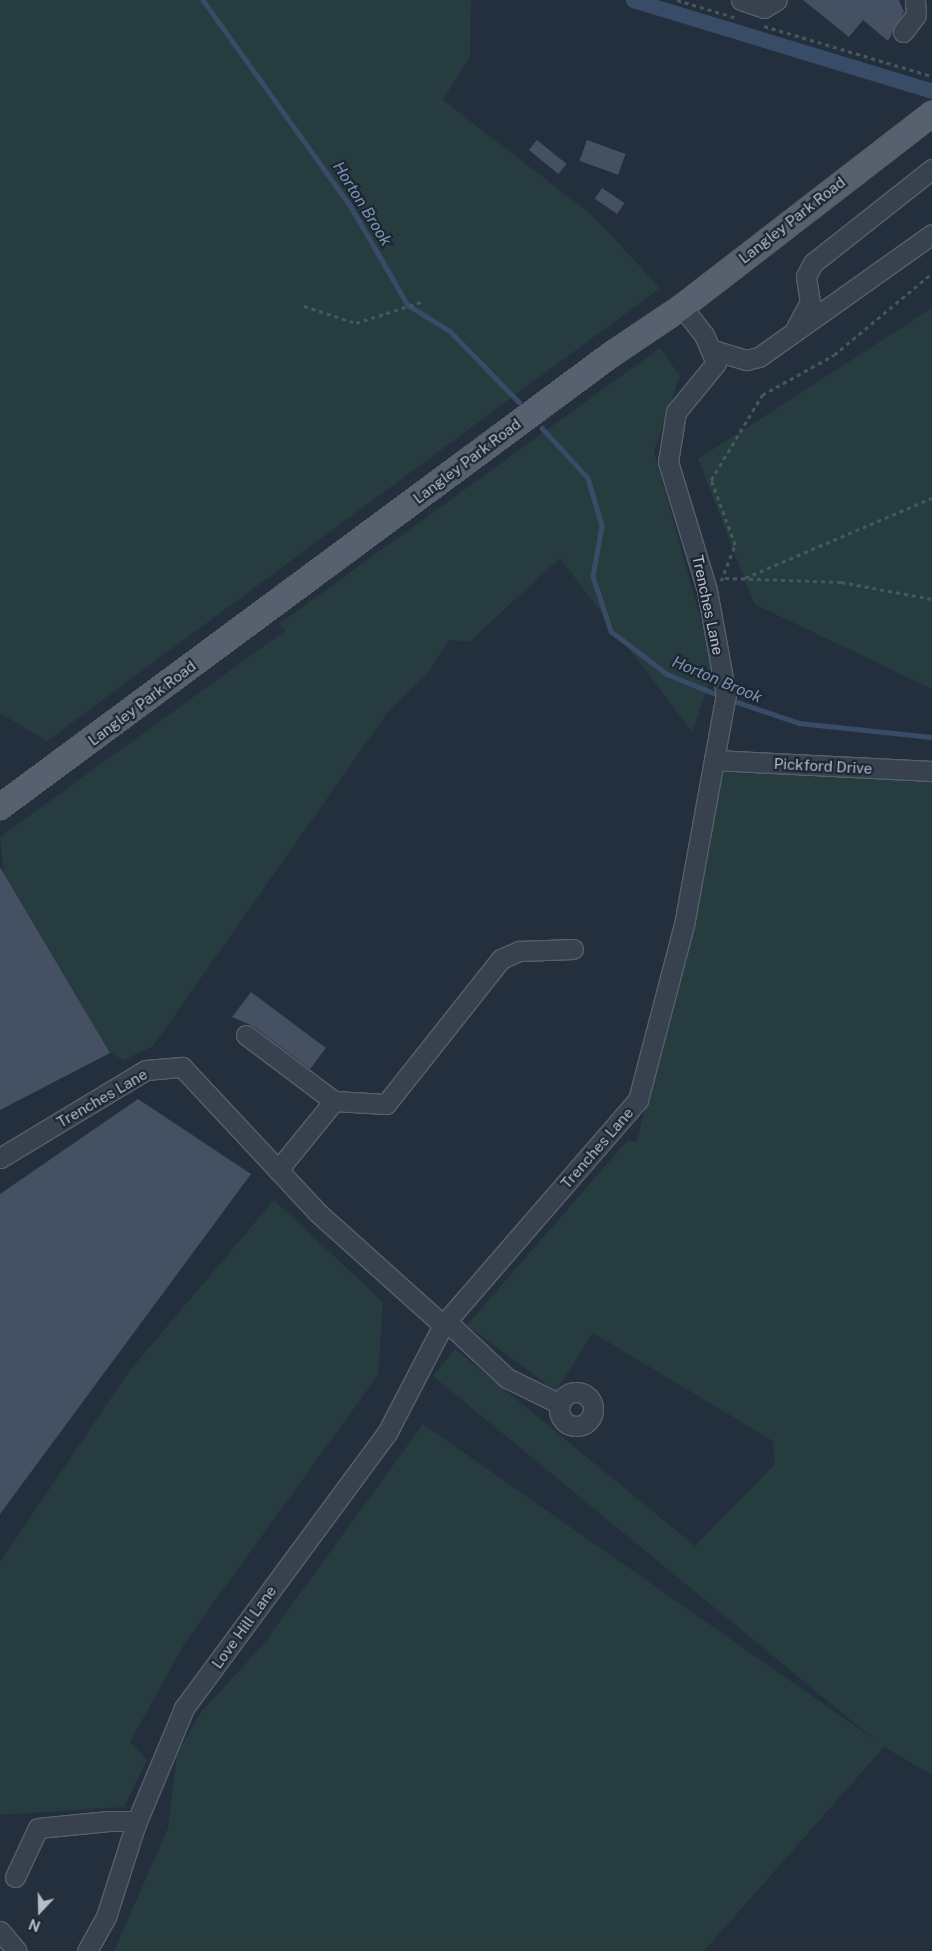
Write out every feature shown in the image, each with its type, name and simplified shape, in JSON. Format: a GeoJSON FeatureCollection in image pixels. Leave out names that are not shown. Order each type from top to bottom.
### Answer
{"type":"FeatureCollection","features":[{"type":"Feature","properties":{"kind":"main road","name":"Langley Park Road"},"geometry":{"type":"LineString","coordinates":[[0,806],[612,354],[682,307],[931,115]]}},
{"type":"Feature","properties":{"kind":"street"},"geometry":{"type":"LineString","coordinates":[[740,9],[764,8],[777,0]]}},
{"type":"Feature","properties":{"kind":"street"},"geometry":{"type":"LineString","coordinates":[[903,32],[916,15],[915,0]]}},
{"type":"Feature","properties":{"kind":"street"},"geometry":{"type":"LineString","coordinates":[[921,0],[932,8]]}},
{"type":"Feature","properties":{"kind":"street"},"geometry":{"type":"LineString","coordinates":[[789,337],[810,302],[806,276],[813,263],[932,169]]}},
{"type":"Feature","properties":{"kind":"street"},"geometry":{"type":"LineString","coordinates":[[682,307],[710,349],[746,360],[759,357],[932,234]]}},
{"type":"Feature","properties":{"kind":"street","name":"Trenches Lane"},"geometry":{"type":"LineString","coordinates":[[0,1158],[146,1070],[182,1068],[316,1212],[445,1323],[638,1100],[684,925],[726,699],[707,590],[668,462],[676,412],[716,363],[710,349]]}},
{"type":"Feature","properties":{"kind":"street","name":"Pickford Drive"},"geometry":{"type":"LineString","coordinates":[[714,760],[932,771]]}},
{"type":"Feature","properties":{"kind":"street"},"geometry":{"type":"LineString","coordinates":[[246,1035],[334,1101],[386,1104],[501,959],[519,951],[573,948]]}},
{"type":"Feature","properties":{"kind":"street"},"geometry":{"type":"LineString","coordinates":[[278,1170],[334,1101]]}},
{"type":"Feature","properties":{"kind":"street"},"geometry":{"type":"LineString","coordinates":[[445,1323],[507,1378],[560,1404]]}},
{"type":"Feature","properties":{"kind":"street","name":"Love Hill Lane"},"geometry":{"type":"LineString","coordinates":[[88,1951],[106,1917],[135,1826],[184,1708],[387,1433],[445,1323]]}},
{"type":"Feature","properties":{"kind":"street"},"geometry":{"type":"LineString","coordinates":[[16,1876],[38,1828],[108,1821],[128,1821],[135,1826]]}},
{"type":"Feature","properties":{"kind":"street"},"geometry":{"type":"LineString","coordinates":[[0,1931],[14,1950]]}},
{"type":"Feature","properties":{"kind":"path"},"geometry":{"type":"LineString","coordinates":[[677,0],[740,9]]}},
{"type":"Feature","properties":{"kind":"path"},"geometry":{"type":"LineString","coordinates":[[757,24],[932,76]]}},
{"type":"Feature","properties":{"kind":"path"},"geometry":{"type":"LineString","coordinates":[[726,578],[735,545],[711,480],[762,395],[834,355],[932,273]]}},
{"type":"Feature","properties":{"kind":"path"},"geometry":{"type":"LineString","coordinates":[[304,306],[356,323],[424,301]]}},
{"type":"Feature","properties":{"kind":"path"},"geometry":{"type":"LineString","coordinates":[[743,578],[932,498]]}},
{"type":"Feature","properties":{"kind":"path"},"geometry":{"type":"LineString","coordinates":[[707,590],[726,578],[743,578],[842,582],[932,598]]}},
{"type":"Feature","properties":{"kind":"green space"},"geometry":{"type":"Polygon","coordinates":[[[0,0],[471,0],[470,56],[443,100],[592,215],[660,288],[47,741],[0,713],[0,0]]]}},
{"type":"Feature","properties":{"kind":"green space"},"geometry":{"type":"Polygon","coordinates":[[[932,308],[932,689],[754,604],[698,459],[932,308]]]}},
{"type":"Feature","properties":{"kind":"green space"},"geometry":{"type":"Polygon","coordinates":[[[660,348],[680,376],[654,451],[714,669],[692,732],[560,558],[469,642],[449,640],[428,673],[387,713],[153,1046],[124,1060],[110,1053],[4,873],[0,837],[286,630],[279,624],[660,348]]]}},
{"type":"Feature","properties":{"kind":"green space"},"geometry":{"type":"Polygon","coordinates":[[[723,767],[932,780],[932,1775],[884,1747],[704,1951],[114,1951],[168,1828],[177,1753],[201,1712],[262,1646],[423,1424],[875,1740],[433,1376],[455,1349],[695,1546],[775,1464],[773,1441],[593,1333],[556,1391],[467,1325],[627,1141],[637,1142],[723,767]]]}},
{"type":"Feature","properties":{"kind":"green space"},"geometry":{"type":"Polygon","coordinates":[[[274,1200],[383,1302],[378,1375],[186,1641],[130,1742],[147,1760],[124,1807],[0,1815],[0,1562],[130,1370],[274,1200]]]}},
{"type":"Feature","properties":{"kind":"building"},"geometry":{"type":"Polygon","coordinates":[[[803,0],[899,0],[904,12],[888,41],[863,20],[849,37],[803,0]]]}},
{"type":"Feature","properties":{"kind":"building"},"geometry":{"type":"Polygon","coordinates":[[[537,140],[567,164],[558,174],[529,150],[537,140]]]}},
{"type":"Feature","properties":{"kind":"building"},"geometry":{"type":"Polygon","coordinates":[[[587,140],[626,154],[618,175],[579,161],[587,140]]]}},
{"type":"Feature","properties":{"kind":"building"},"geometry":{"type":"Polygon","coordinates":[[[602,188],[624,203],[617,214],[595,199],[602,188]]]}},
{"type":"Feature","properties":{"kind":"building"},"geometry":{"type":"Polygon","coordinates":[[[0,867],[110,1053],[0,1110],[0,867]]]}},
{"type":"Feature","properties":{"kind":"building"},"geometry":{"type":"Polygon","coordinates":[[[251,992],[326,1048],[310,1069],[253,1026],[232,1017],[251,992]]]}},
{"type":"Feature","properties":{"kind":"building"},"geometry":{"type":"Polygon","coordinates":[[[138,1099],[251,1174],[0,1514],[0,1194],[138,1099]]]}},
{"type":"Feature","properties":{"kind":"waterway","name":"Horton Brook"},"geometry":{"type":"LineString","coordinates":[[203,0],[350,205],[408,305],[450,331],[519,402]]}},
{"type":"Feature","properties":{"kind":"waterway"},"geometry":{"type":"LineString","coordinates":[[633,0],[932,91]]}},
{"type":"Feature","properties":{"kind":"waterway","name":"Horton Brook"},"geometry":{"type":"LineString","coordinates":[[542,428],[588,478],[602,526],[593,576],[611,631],[667,674],[721,696]]}},
{"type":"Feature","properties":{"kind":"waterway","name":"Horton Brook"},"geometry":{"type":"LineString","coordinates":[[731,700],[799,723],[932,737]]}}]}
